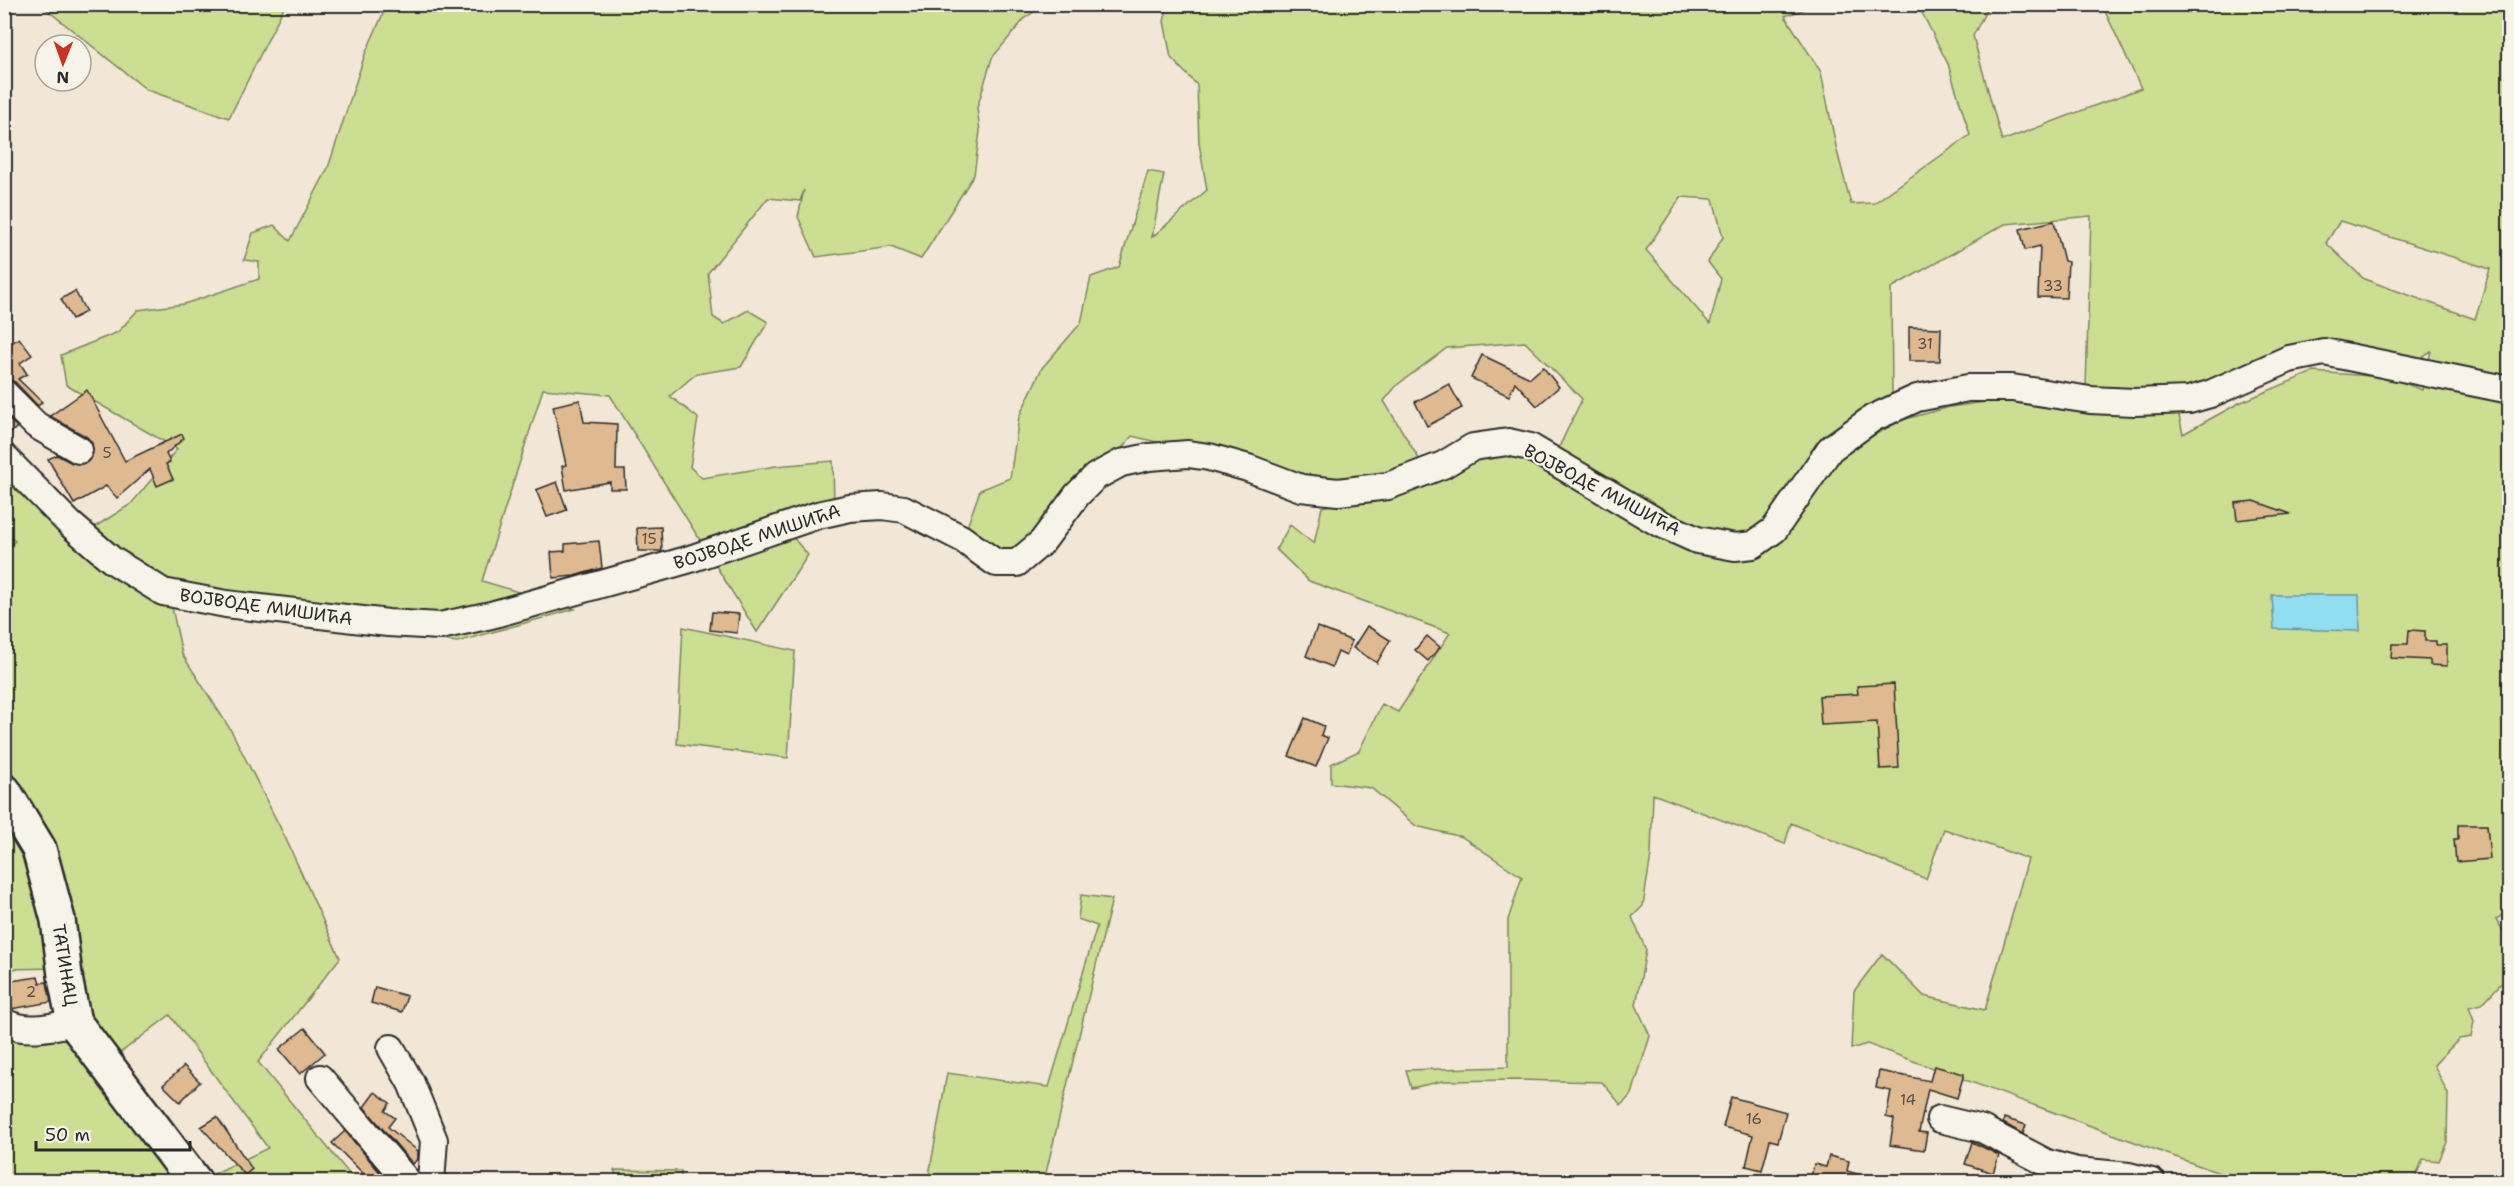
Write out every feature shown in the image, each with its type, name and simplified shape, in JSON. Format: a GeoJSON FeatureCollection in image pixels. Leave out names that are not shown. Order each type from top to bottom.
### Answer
{"type":"FeatureCollection","features":[{"type":"Feature","properties":{"kind":"street","name":"ВОЈВОДЕ МИШИЋА"},"geometry":{"type":"LineString","coordinates":[[4,457],[70,524],[112,560],[163,592],[226,604],[388,623],[440,626],[491,615],[687,560],[807,518],[850,508],[882,506],[904,509],[961,538],[996,562],[1017,563],[1042,542],[1077,495],[1095,477],[1121,463],[1149,457],[1188,454],[1209,457],[1248,468],[1301,488],[1338,492],[1388,486],[1443,465],[1473,447],[1508,442],[1530,447],[1659,524],[1697,540],[1735,547],[1753,545],[1774,530],[1798,499],[1830,449],[1873,418],[1917,398],[1968,388],[2012,387],[2090,400],[2134,402],[2188,400],[2210,394],[2289,359],[2324,352],[2510,390]]}},
{"type":"Feature","properties":{"kind":"street"},"geometry":{"type":"LineString","coordinates":[[4,393],[36,425],[79,450]]}},
{"type":"Feature","properties":{"kind":"street","name":"ТАТИНАЦ"},"geometry":{"type":"LineString","coordinates":[[4,791],[39,849],[58,920],[74,1022],[195,1182]]}},
{"type":"Feature","properties":{"kind":"street"},"geometry":{"type":"LineString","coordinates":[[4,1022],[14,1027],[45,1028],[74,1022]]}},
{"type":"Feature","properties":{"kind":"street"},"geometry":{"type":"LineString","coordinates":[[391,1048],[411,1083],[434,1140],[431,1182]]}},
{"type":"Feature","properties":{"kind":"street"},"geometry":{"type":"LineString","coordinates":[[320,1078],[408,1182]]}},
{"type":"Feature","properties":{"kind":"street"},"geometry":{"type":"LineString","coordinates":[[1940,1119],[1982,1129],[2047,1163],[2077,1171],[2129,1176],[2152,1182]]}},
{"type":"Feature","properties":{"kind":"green space"},"geometry":{"type":"Polygon","coordinates":[[[41,5],[285,5],[229,118],[147,90],[93,47],[93,33],[76,33],[41,5]]]}},
{"type":"Feature","properties":{"kind":"green space"},"geometry":{"type":"Polygon","coordinates":[[[387,5],[1044,5],[1025,18],[992,58],[977,108],[980,131],[974,175],[921,259],[891,247],[816,257],[798,217],[804,190],[800,201],[768,198],[708,273],[713,317],[724,324],[748,310],[768,322],[741,367],[696,374],[670,396],[698,418],[690,467],[702,478],[776,466],[833,461],[834,505],[790,534],[808,555],[757,632],[610,395],[543,389],[482,581],[575,609],[457,642],[171,603],[182,654],[232,732],[285,837],[340,958],[258,1062],[355,1181],[5,1181],[5,1010],[16,1020],[62,1018],[59,968],[5,969],[4,551],[15,541],[5,533],[4,443],[90,530],[131,504],[177,449],[66,385],[61,355],[118,332],[138,310],[184,304],[259,279],[259,262],[244,260],[253,233],[274,225],[290,241],[328,168],[365,54],[387,5]],[[170,1015],[115,1057],[205,1178],[268,1148],[170,1015]]]}},
{"type":"Feature","properties":{"kind":"green space"},"geometry":{"type":"Polygon","coordinates":[[[1168,5],[1816,5],[1785,16],[1821,72],[1837,151],[1851,204],[1874,203],[1970,135],[1948,64],[1918,5],[1989,5],[1973,36],[2002,141],[2141,88],[2102,5],[2509,5],[2510,911],[2496,919],[2505,934],[2506,978],[2482,1004],[2469,1007],[2474,1021],[2471,1037],[2459,1039],[2434,1065],[2448,1094],[2447,1142],[2439,1161],[2423,1159],[2414,1181],[2233,1181],[2233,1178],[1867,1044],[1851,1049],[1854,991],[1882,954],[1924,996],[1985,1010],[2028,859],[1944,829],[1926,879],[1791,823],[1785,844],[1653,794],[1651,855],[1643,906],[1632,917],[1646,950],[1636,1005],[1650,1036],[1632,1094],[1621,1105],[1602,1082],[1443,1081],[1411,1088],[1406,1070],[1508,1067],[1508,920],[1522,877],[1462,837],[1416,826],[1371,788],[1331,783],[1331,764],[1359,751],[1382,704],[1398,712],[1450,633],[1309,581],[1276,549],[1290,525],[1314,544],[1322,507],[1432,482],[1375,478],[1317,480],[1132,436],[1024,568],[966,530],[980,490],[1010,478],[1019,417],[1042,368],[1081,323],[1091,277],[1119,267],[1148,171],[1164,174],[1152,237],[1207,190],[1199,143],[1197,85],[1171,58],[1164,21],[1168,5]],[[1681,197],[1646,250],[1710,324],[1721,279],[1708,262],[1723,237],[1713,199],[1681,197]],[[2091,216],[2005,224],[1891,288],[1892,395],[1841,453],[1902,420],[1950,407],[1992,401],[2173,411],[2086,388],[2091,216]],[[2340,221],[2326,243],[2364,279],[2475,319],[2490,269],[2340,221]],[[1525,342],[1447,348],[1397,385],[1384,401],[1422,464],[1559,447],[1582,399],[1525,342]],[[2293,347],[2178,411],[2183,434],[2239,403],[2313,372],[2386,377],[2293,347]],[[2431,351],[2391,378],[2422,390],[2431,351]]]}},
{"type":"Feature","properties":{"kind":"green space"},"geometry":{"type":"Polygon","coordinates":[[[683,627],[795,651],[788,758],[677,744],[683,627]]]}},
{"type":"Feature","properties":{"kind":"green space"},"geometry":{"type":"Polygon","coordinates":[[[1081,895],[1112,899],[1044,1181],[928,1181],[947,1073],[1049,1087],[1097,926],[1078,919],[1081,895]]]}},
{"type":"Feature","properties":{"kind":"green space"},"geometry":{"type":"Polygon","coordinates":[[[614,1170],[681,1171],[681,1181],[619,1181],[614,1170]]]}},
{"type":"Feature","properties":{"kind":"water"},"geometry":{"type":"Polygon","coordinates":[[[2272,595],[2359,595],[2360,631],[2274,629],[2272,595]]]}},
{"type":"Feature","properties":{"kind":"building"},"geometry":{"type":"Polygon","coordinates":[[[2054,221],[2064,261],[2068,262],[2066,298],[2038,297],[2040,246],[2025,250],[2020,229],[2054,221]]]}},
{"type":"Feature","properties":{"kind":"building"},"geometry":{"type":"Polygon","coordinates":[[[75,291],[86,312],[72,319],[61,299],[75,291]]]}},
{"type":"Feature","properties":{"kind":"building"},"geometry":{"type":"Polygon","coordinates":[[[1909,327],[1941,328],[1940,361],[1909,361],[1909,327]]]}},
{"type":"Feature","properties":{"kind":"building"},"geometry":{"type":"Polygon","coordinates":[[[4,338],[9,345],[19,338],[32,355],[20,363],[27,374],[18,379],[42,402],[38,406],[15,382],[4,378],[4,338]]]}},
{"type":"Feature","properties":{"kind":"building"},"geometry":{"type":"Polygon","coordinates":[[[1482,355],[1530,378],[1543,367],[1559,387],[1537,406],[1515,382],[1509,396],[1471,378],[1482,355]]]}},
{"type":"Feature","properties":{"kind":"building"},"geometry":{"type":"Polygon","coordinates":[[[1449,384],[1462,408],[1427,426],[1415,402],[1449,384]]]}},
{"type":"Feature","properties":{"kind":"building"},"geometry":{"type":"Polygon","coordinates":[[[87,390],[125,461],[182,434],[184,438],[166,454],[170,462],[166,464],[173,479],[157,486],[150,469],[117,498],[106,486],[74,504],[48,459],[57,455],[72,463],[86,463],[92,457],[92,443],[87,437],[50,416],[87,390]]]}},
{"type":"Feature","properties":{"kind":"building"},"geometry":{"type":"Polygon","coordinates":[[[580,400],[584,422],[617,424],[616,470],[625,470],[626,489],[610,489],[610,482],[566,490],[562,466],[566,465],[553,406],[580,400]]]}},
{"type":"Feature","properties":{"kind":"building"},"geometry":{"type":"Polygon","coordinates":[[[4,415],[17,427],[4,440],[4,415]]]}},
{"type":"Feature","properties":{"kind":"building"},"geometry":{"type":"Polygon","coordinates":[[[557,482],[567,510],[547,517],[536,490],[557,482]]]}},
{"type":"Feature","properties":{"kind":"building"},"geometry":{"type":"Polygon","coordinates":[[[2254,501],[2291,514],[2237,520],[2235,503],[2254,501]]]}},
{"type":"Feature","properties":{"kind":"building"},"geometry":{"type":"Polygon","coordinates":[[[661,527],[662,551],[638,551],[637,528],[661,527]]]}},
{"type":"Feature","properties":{"kind":"building"},"geometry":{"type":"Polygon","coordinates":[[[599,541],[602,568],[574,576],[553,578],[551,552],[565,551],[565,544],[599,541]]]}},
{"type":"Feature","properties":{"kind":"building"},"geometry":{"type":"Polygon","coordinates":[[[712,612],[739,614],[737,633],[710,630],[712,612]]]}},
{"type":"Feature","properties":{"kind":"building"},"geometry":{"type":"Polygon","coordinates":[[[1367,626],[1390,640],[1377,663],[1353,648],[1367,626]]]}},
{"type":"Feature","properties":{"kind":"building"},"geometry":{"type":"Polygon","coordinates":[[[1317,627],[1352,641],[1346,656],[1338,652],[1332,667],[1306,656],[1317,627]]]}},
{"type":"Feature","properties":{"kind":"building"},"geometry":{"type":"Polygon","coordinates":[[[2409,630],[2425,631],[2425,641],[2436,641],[2436,645],[2447,645],[2447,666],[2430,665],[2430,660],[2391,658],[2392,644],[2408,644],[2409,630]]]}},
{"type":"Feature","properties":{"kind":"building"},"geometry":{"type":"Polygon","coordinates":[[[1427,636],[1440,647],[1428,661],[1415,650],[1427,636]]]}},
{"type":"Feature","properties":{"kind":"building"},"geometry":{"type":"Polygon","coordinates":[[[1894,684],[1899,768],[1880,769],[1877,722],[1821,725],[1819,696],[1858,694],[1857,686],[1894,684]]]}},
{"type":"Feature","properties":{"kind":"building"},"geometry":{"type":"Polygon","coordinates":[[[1305,718],[1324,726],[1321,735],[1328,738],[1316,767],[1289,756],[1305,718]]]}},
{"type":"Feature","properties":{"kind":"building"},"geometry":{"type":"Polygon","coordinates":[[[2458,825],[2487,825],[2490,859],[2456,862],[2454,839],[2458,839],[2458,825]]]}},
{"type":"Feature","properties":{"kind":"building"},"geometry":{"type":"Polygon","coordinates":[[[38,977],[40,983],[47,982],[51,1002],[11,1009],[4,1007],[4,982],[38,977]]]}},
{"type":"Feature","properties":{"kind":"building"},"geometry":{"type":"Polygon","coordinates":[[[375,987],[407,996],[402,1012],[371,1003],[375,987]]]}},
{"type":"Feature","properties":{"kind":"building"},"geometry":{"type":"Polygon","coordinates":[[[305,1028],[325,1053],[300,1074],[279,1049],[305,1028]]]}},
{"type":"Feature","properties":{"kind":"building"},"geometry":{"type":"Polygon","coordinates":[[[184,1066],[200,1082],[180,1102],[163,1085],[184,1066]]]}},
{"type":"Feature","properties":{"kind":"building"},"geometry":{"type":"Polygon","coordinates":[[[1934,1066],[1964,1074],[1957,1098],[1928,1089],[1919,1132],[1927,1133],[1924,1150],[1890,1145],[1894,1119],[1886,1117],[1891,1091],[1876,1088],[1879,1071],[1930,1081],[1934,1066]]]}},
{"type":"Feature","properties":{"kind":"building"},"geometry":{"type":"Polygon","coordinates":[[[375,1092],[390,1103],[385,1111],[395,1118],[388,1127],[418,1151],[418,1158],[413,1164],[364,1107],[375,1092]]]}},
{"type":"Feature","properties":{"kind":"building"},"geometry":{"type":"Polygon","coordinates":[[[1731,1097],[1786,1112],[1778,1142],[1770,1140],[1762,1170],[1746,1166],[1753,1135],[1723,1127],[1731,1097]]]}},
{"type":"Feature","properties":{"kind":"building"},"geometry":{"type":"Polygon","coordinates":[[[217,1117],[252,1169],[245,1175],[201,1127],[217,1117]]]}},
{"type":"Feature","properties":{"kind":"building"},"geometry":{"type":"Polygon","coordinates":[[[2004,1118],[2026,1125],[2023,1134],[2003,1123],[2004,1118]]]}},
{"type":"Feature","properties":{"kind":"building"},"geometry":{"type":"Polygon","coordinates":[[[345,1131],[388,1182],[372,1182],[332,1143],[345,1131]]]}},
{"type":"Feature","properties":{"kind":"building"},"geometry":{"type":"Polygon","coordinates":[[[1972,1142],[1999,1155],[1993,1173],[1965,1164],[1972,1142]]]}},
{"type":"Feature","properties":{"kind":"building"},"geometry":{"type":"Polygon","coordinates":[[[1829,1156],[1849,1161],[1847,1171],[1861,1175],[1860,1182],[1810,1182],[1814,1164],[1826,1167],[1829,1156]]]}}]}
